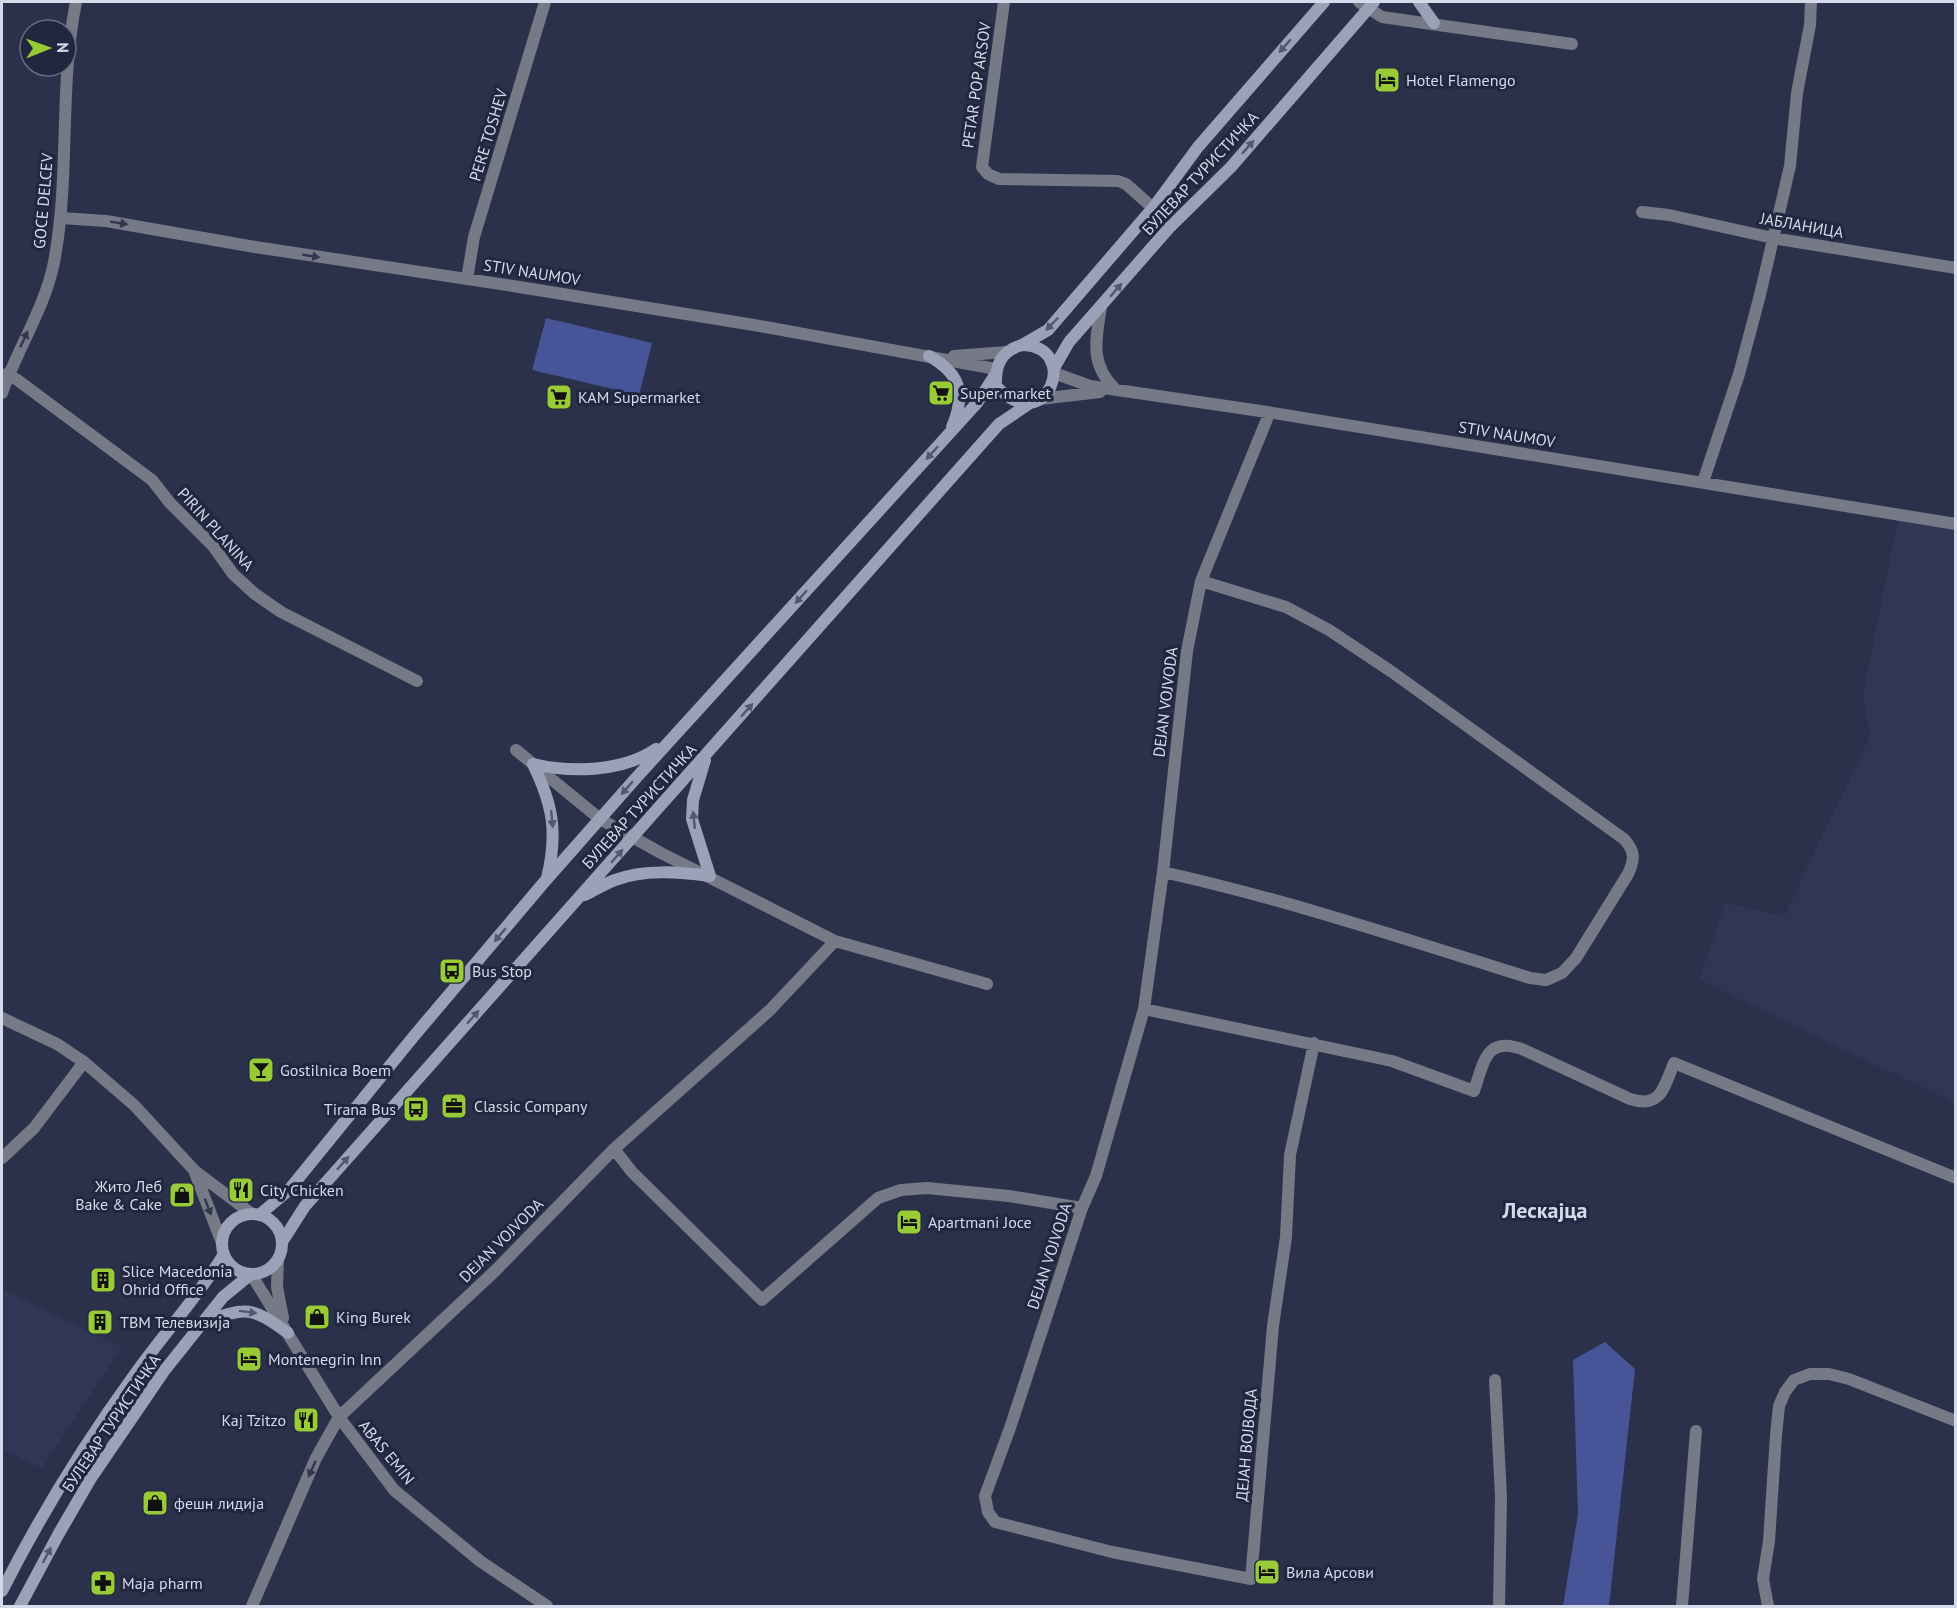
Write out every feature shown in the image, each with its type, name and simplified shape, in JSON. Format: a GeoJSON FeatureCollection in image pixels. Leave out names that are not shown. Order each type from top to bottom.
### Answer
{"type":"FeatureCollection","features":[{"type":"Feature","properties":{"kind":"main road","name":"БУЛЕВАР ТУРИСТИЧКА"},"geometry":{"type":"LineString","coordinates":[[1022,345],[1048,330],[1153,208],[1198,147],[1324,2]]}},
{"type":"Feature","properties":{"kind":"main road"},"geometry":{"type":"LineString","coordinates":[[1419,2],[1434,23]]}},
{"type":"Feature","properties":{"kind":"main road","name":"БУЛЕВАР ТУРИСТИЧКА"},"geometry":{"type":"LineString","coordinates":[[1054,371],[1069,342],[1169,228],[1231,167],[1367,4]]}},
{"type":"Feature","properties":{"kind":"main road"},"geometry":{"type":"LineString","coordinates":[[1022,345],[1042,351],[1052,363],[1054,371],[1049,391],[1035,401],[1018,403],[1008,399],[996,386],[996,372],[1000,359],[1006,352],[1022,345]]}},
{"type":"Feature","properties":{"kind":"main road"},"geometry":{"type":"LineString","coordinates":[[929,356],[943,364],[954,375],[958,385],[959,402],[948,436]]}},
{"type":"Feature","properties":{"kind":"main road","name":"БУЛЕВАР ТУРИСТИЧКА"},"geometry":{"type":"LineString","coordinates":[[255,1214],[288,1191],[414,1036],[546,880],[948,436],[977,403],[996,372]]}},
{"type":"Feature","properties":{"kind":"main road","name":"БУЛЕВАР ТУРИСТИЧКА"},"geometry":{"type":"LineString","coordinates":[[282,1242],[305,1206],[706,757],[999,424],[1035,401]]}},
{"type":"Feature","properties":{"kind":"main road"},"geometry":{"type":"LineString","coordinates":[[533,764],[551,768],[619,766],[644,757],[678,733]]}},
{"type":"Feature","properties":{"kind":"main road"},"geometry":{"type":"LineString","coordinates":[[576,900],[614,880],[642,874],[664,872],[710,876],[692,819],[693,800],[706,757]]}},
{"type":"Feature","properties":{"kind":"main road"},"geometry":{"type":"LineString","coordinates":[[533,764],[545,788],[553,823],[551,860],[546,880]]}},
{"type":"Feature","properties":{"kind":"main road"},"geometry":{"type":"LineString","coordinates":[[255,1214],[273,1222],[281,1235],[282,1242],[278,1260],[265,1271],[250,1274],[234,1268],[223,1248],[225,1233],[230,1224],[237,1218],[255,1214]]}},
{"type":"Feature","properties":{"kind":"main road","name":"БУЛЕВАР ТУРИСТИЧКА"},"geometry":{"type":"LineString","coordinates":[[2,1591],[29,1537],[75,1459],[147,1357],[207,1283],[223,1248]]}},
{"type":"Feature","properties":{"kind":"main road","name":"БУЛЕВАР ТУРИСТИЧКА"},"geometry":{"type":"LineString","coordinates":[[20,1606],[94,1472],[164,1371],[223,1297],[250,1274]]}},
{"type":"Feature","properties":{"kind":"main road"},"geometry":{"type":"LineString","coordinates":[[203,1322],[235,1311],[252,1311],[268,1318],[288,1333]]}},
{"type":"Feature","properties":{"kind":"street","name":"GOCE DELCEV"},"geometry":{"type":"LineString","coordinates":[[4,382],[46,291],[55,259],[61,218],[67,68],[76,2]]}},
{"type":"Feature","properties":{"kind":"street","name":"PERE TOSHEV"},"geometry":{"type":"LineString","coordinates":[[467,279],[474,237],[545,2]]}},
{"type":"Feature","properties":{"kind":"street","name":"PETAR POP ARSOV"},"geometry":{"type":"LineString","coordinates":[[1004,2],[982,167],[988,174],[999,179],[1118,181],[1126,184],[1153,208]]}},
{"type":"Feature","properties":{"kind":"street"},"geometry":{"type":"LineString","coordinates":[[1703,482],[1739,374],[1790,166],[1797,93],[1810,25],[1810,2]]}},
{"type":"Feature","properties":{"kind":"street"},"geometry":{"type":"LineString","coordinates":[[1367,4],[1382,17],[1572,44]]}},
{"type":"Feature","properties":{"kind":"street","name":"ЈАБЛАНИЦА"},"geometry":{"type":"LineString","coordinates":[[1642,212],[1669,215],[1773,238],[1956,268]]}},
{"type":"Feature","properties":{"kind":"street","name":"STIV NAUMOV"},"geometry":{"type":"LineString","coordinates":[[61,218],[106,221],[255,247],[467,279],[929,356],[996,372]]}},
{"type":"Feature","properties":{"kind":"street"},"geometry":{"type":"LineString","coordinates":[[1101,307],[1096,352],[1099,369],[1116,390]]}},
{"type":"Feature","properties":{"kind":"street"},"geometry":{"type":"LineString","coordinates":[[929,356],[1006,352]]}},
{"type":"Feature","properties":{"kind":"street","name":"STIV NAUMOV"},"geometry":{"type":"LineString","coordinates":[[1054,371],[1090,386],[1267,412],[1956,524]]}},
{"type":"Feature","properties":{"kind":"street","name":"PIRIN PLANINA"},"geometry":{"type":"LineString","coordinates":[[4,382],[152,480],[170,503],[213,546],[233,574],[255,594],[281,612],[417,681]]}},
{"type":"Feature","properties":{"kind":"street"},"geometry":{"type":"LineString","coordinates":[[1035,401],[1116,390]]}},
{"type":"Feature","properties":{"kind":"street","name":"DEJAN VOJVODA"},"geometry":{"type":"LineString","coordinates":[[1082,1208],[1096,1176],[1144,1009],[1163,872],[1187,651],[1201,581],[1267,419],[1267,412]]}},
{"type":"Feature","properties":{"kind":"street"},"geometry":{"type":"LineString","coordinates":[[1163,872],[1320,912],[1530,978],[1546,980],[1563,972],[1575,958],[1628,874],[1634,860],[1632,848],[1624,839],[1392,672],[1329,630],[1286,607],[1201,581]]}},
{"type":"Feature","properties":{"kind":"street"},"geometry":{"type":"LineString","coordinates":[[516,750],[600,819],[835,940],[987,984]]}},
{"type":"Feature","properties":{"kind":"street","name":"DEJAN VOJVODA"},"geometry":{"type":"LineString","coordinates":[[252,1606],[316,1458],[339,1417],[496,1270],[614,1149],[770,1010],[835,940]]}},
{"type":"Feature","properties":{"kind":"street"},"geometry":{"type":"LineString","coordinates":[[1144,1009],[1392,1061],[1474,1090],[1488,1053],[1498,1045],[1512,1045],[1630,1100],[1642,1103],[1652,1102],[1661,1094],[1674,1063],[1956,1179]]}},
{"type":"Feature","properties":{"kind":"street"},"geometry":{"type":"LineString","coordinates":[[2,1018],[57,1044],[84,1062],[134,1105],[194,1170],[255,1214]]}},
{"type":"Feature","properties":{"kind":"street","name":"ДЕЈАН ВОЈВОДА"},"geometry":{"type":"LineString","coordinates":[[1082,1208],[1010,1428],[985,1496],[988,1512],[995,1522],[1100,1549],[1251,1579],[1273,1326],[1286,1237],[1290,1155],[1314,1043]]}},
{"type":"Feature","properties":{"kind":"street"},"geometry":{"type":"LineString","coordinates":[[2,1158],[34,1128],[84,1062]]}},
{"type":"Feature","properties":{"kind":"street"},"geometry":{"type":"LineString","coordinates":[[614,1149],[633,1172],[762,1300],[878,1198],[901,1190],[927,1188],[998,1195],[1082,1208]]}},
{"type":"Feature","properties":{"kind":"street"},"geometry":{"type":"LineString","coordinates":[[194,1170],[223,1248]]}},
{"type":"Feature","properties":{"kind":"street"},"geometry":{"type":"LineString","coordinates":[[278,1260],[277,1287],[280,1308],[288,1333]]}},
{"type":"Feature","properties":{"kind":"street","name":"ABAS EMIN"},"geometry":{"type":"LineString","coordinates":[[250,1274],[339,1417],[394,1490],[480,1561],[547,1606]]}},
{"type":"Feature","properties":{"kind":"street"},"geometry":{"type":"LineString","coordinates":[[1768,1606],[1763,1579],[1769,1541],[1779,1406],[1794,1380],[1810,1374],[1829,1374],[1849,1379],[1956,1421]]}},
{"type":"Feature","properties":{"kind":"street"},"geometry":{"type":"LineString","coordinates":[[1495,1380],[1501,1497],[1499,1606]]}},
{"type":"Feature","properties":{"kind":"street"},"geometry":{"type":"LineString","coordinates":[[1682,1606],[1696,1431]]}},
{"type":"Feature","properties":{"kind":"shaded area"},"geometry":{"type":"Polygon","coordinates":[[[546,318],[652,343],[639,395],[532,370],[546,318]]]}},
{"type":"Feature","properties":{"kind":"shaded area"},"geometry":{"type":"Polygon","coordinates":[[[1899,514],[1955,524],[1955,1103],[1699,980],[1725,903],[1784,916],[1870,736],[1863,695],[1899,514]]]}},
{"type":"Feature","properties":{"kind":"shaded area"},"geometry":{"type":"Polygon","coordinates":[[[2,1289],[122,1347],[42,1468],[2,1449],[2,1289]]]}},
{"type":"Feature","properties":{"kind":"shaded area"},"geometry":{"type":"Polygon","coordinates":[[[1605,1342],[1635,1369],[1609,1606],[1563,1606],[1578,1514],[1573,1360],[1605,1342]]]}},
{"type":"Feature","properties":{"kind":"place","name":"Hotel Flamengo"},"geometry":{"type":"Point","coordinates":[1387,80]}},
{"type":"Feature","properties":{"kind":"place","name":"Super market"},"geometry":{"type":"Point","coordinates":[941,393]}},
{"type":"Feature","properties":{"kind":"place","name":"KAM Supermarket"},"geometry":{"type":"Point","coordinates":[559,397]}},
{"type":"Feature","properties":{"kind":"place","name":"Bus Stop"},"geometry":{"type":"Point","coordinates":[452,971]}},
{"type":"Feature","properties":{"kind":"place","name":"Gostilnica Boem"},"geometry":{"type":"Point","coordinates":[261,1070]}},
{"type":"Feature","properties":{"kind":"place","name":"Classic Company"},"geometry":{"type":"Point","coordinates":[454,1106]}},
{"type":"Feature","properties":{"kind":"place","name":"Tirana Bus"},"geometry":{"type":"Point","coordinates":[416,1109]}},
{"type":"Feature","properties":{"kind":"place","name":"City Chicken"},"geometry":{"type":"Point","coordinates":[241,1190]}},
{"type":"Feature","properties":{"kind":"place","name":"Жито Леб Bake & Cake"},"geometry":{"type":"Point","coordinates":[182,1195]}},
{"type":"Feature","properties":{"kind":"place","name":"Apartmani Joce"},"geometry":{"type":"Point","coordinates":[909,1222]}},
{"type":"Feature","properties":{"kind":"place","name":"Slice Macedonia Ohrid Office"},"geometry":{"type":"Point","coordinates":[103,1280]}},
{"type":"Feature","properties":{"kind":"place","name":"King Burek"},"geometry":{"type":"Point","coordinates":[317,1317]}},
{"type":"Feature","properties":{"kind":"place","name":"ТВМ Телевизија"},"geometry":{"type":"Point","coordinates":[100,1322]}},
{"type":"Feature","properties":{"kind":"place","name":"Montenegrin Inn"},"geometry":{"type":"Point","coordinates":[249,1359]}},
{"type":"Feature","properties":{"kind":"place","name":"Kaj Tzitzo"},"geometry":{"type":"Point","coordinates":[306,1420]}},
{"type":"Feature","properties":{"kind":"place","name":"фешн лидија"},"geometry":{"type":"Point","coordinates":[155,1503]}},
{"type":"Feature","properties":{"kind":"place","name":"Вила Арсови"},"geometry":{"type":"Point","coordinates":[1267,1572]}},
{"type":"Feature","properties":{"kind":"place","name":"Maja pharm"},"geometry":{"type":"Point","coordinates":[103,1583]}},
{"type":"Feature","properties":{"kind":"district","name":"Лескајца"},"geometry":{"type":"Point","coordinates":[1545,1210]}}]}
